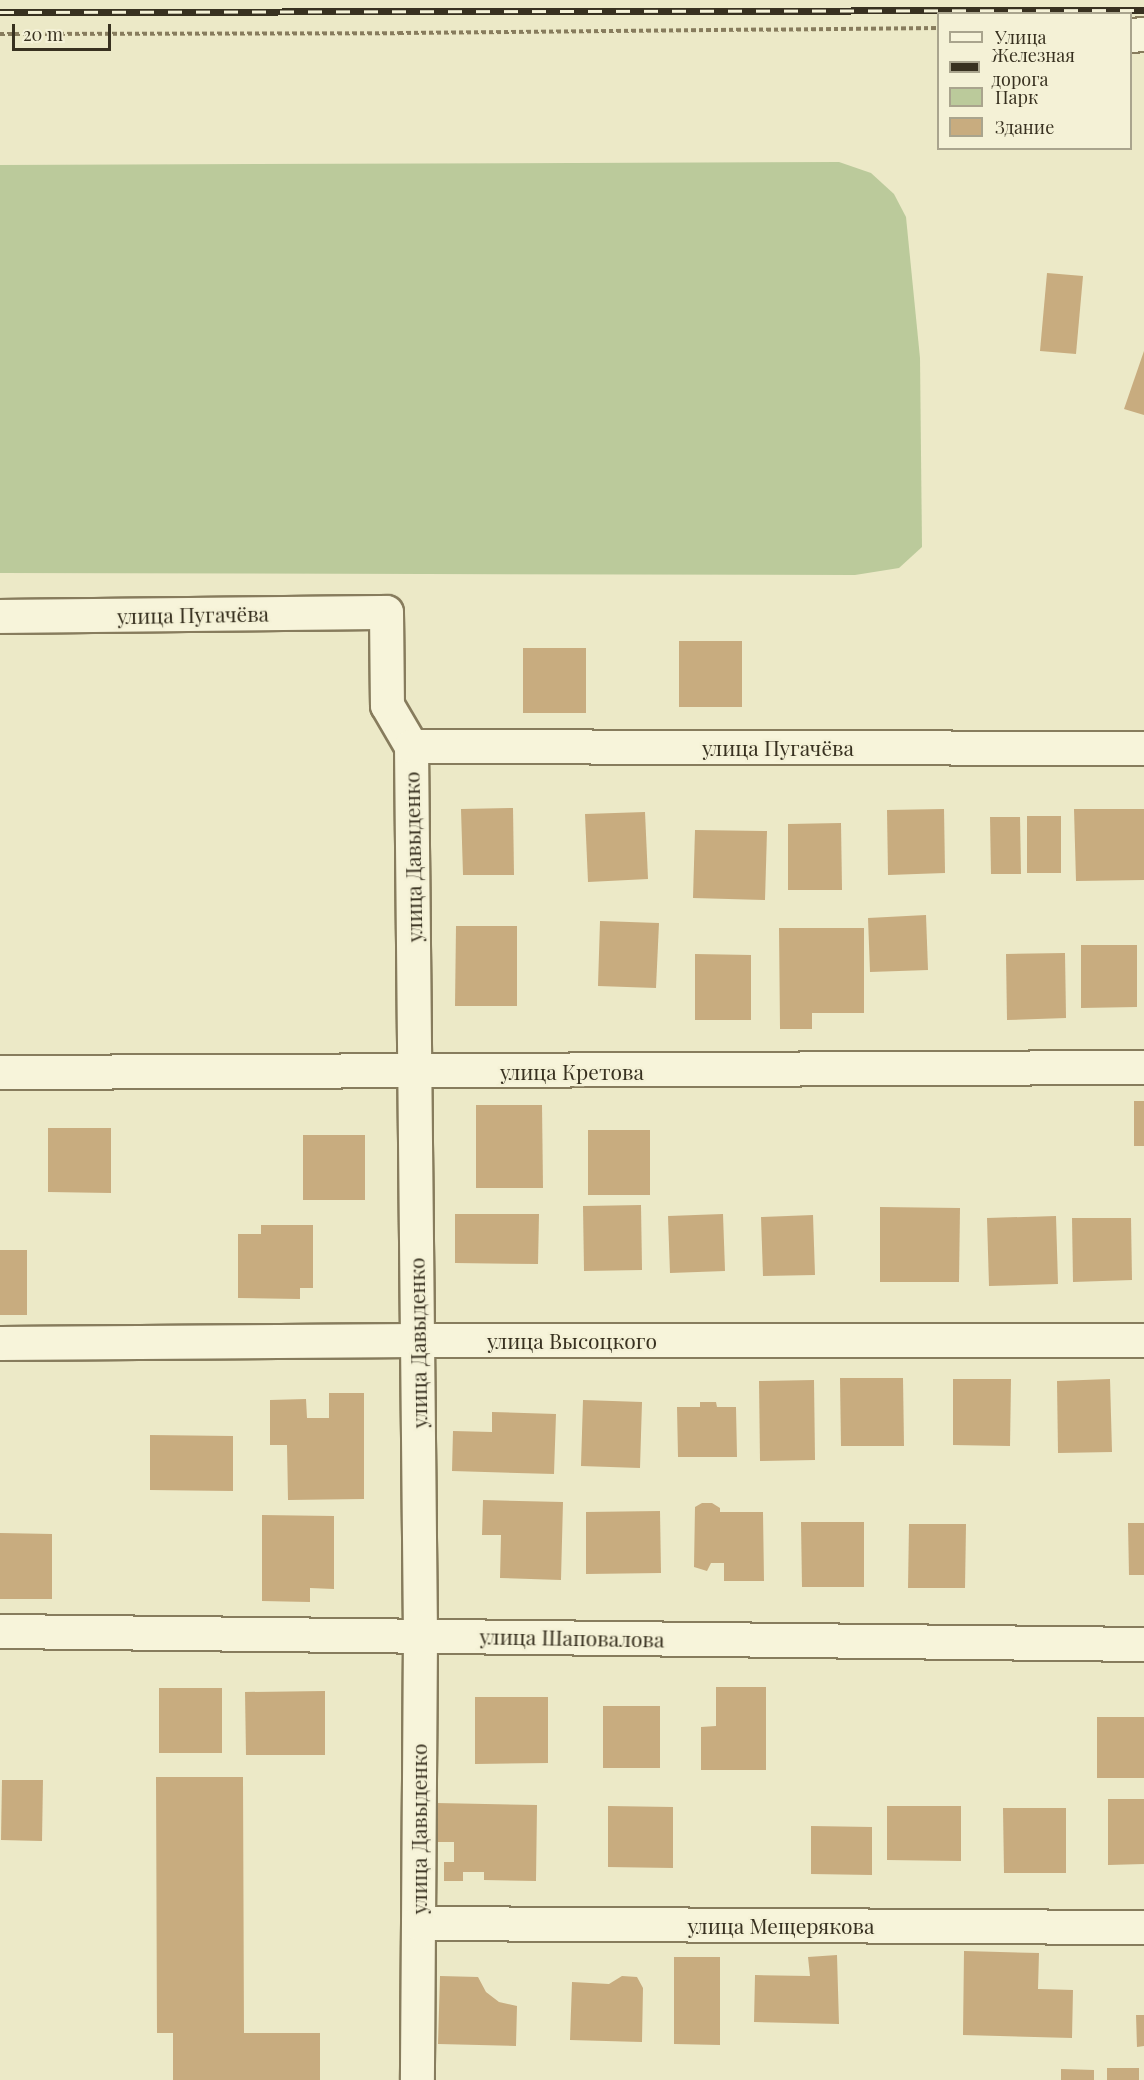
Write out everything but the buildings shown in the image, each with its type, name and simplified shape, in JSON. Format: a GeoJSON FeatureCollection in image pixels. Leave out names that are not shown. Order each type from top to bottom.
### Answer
{"type":"FeatureCollection","features":[{"type":"Feature","properties":{"kind":"street","name":"улица Пугачёва"},"geometry":{"type":"LineString","coordinates":[[0,616],[386,612]]}},
{"type":"Feature","properties":{"kind":"street","name":"улица Давыденко"},"geometry":{"type":"LineString","coordinates":[[386,612],[387,705],[411,746],[420,1636],[417,2080]]}},
{"type":"Feature","properties":{"kind":"street","name":"улица Пугачёва"},"geometry":{"type":"LineString","coordinates":[[411,746],[1144,748]]}},
{"type":"Feature","properties":{"kind":"street","name":"улица Кретова"},"geometry":{"type":"LineString","coordinates":[[0,1072],[414,1072],[1144,1067]]}},
{"type":"Feature","properties":{"kind":"street","name":"улица Высоцкого"},"geometry":{"type":"LineString","coordinates":[[0,1343],[417,1340],[1144,1340]]}},
{"type":"Feature","properties":{"kind":"street","name":"улица Шаповалова"},"geometry":{"type":"LineString","coordinates":[[0,1631],[1144,1644]]}},
{"type":"Feature","properties":{"kind":"street","name":"улица Мещерякова"},"geometry":{"type":"LineString","coordinates":[[418,1923],[1144,1927]]}},
{"type":"Feature","properties":{"kind":"path"},"geometry":{"type":"LineString","coordinates":[[0,34],[937,28]]}},
{"type":"Feature","properties":{"kind":"green space"},"geometry":{"type":"Polygon","coordinates":[[[839,162],[871,173],[894,194],[906,217],[920,358],[922,547],[899,568],[855,575],[0,573],[0,165],[839,162]]]}},
{"type":"Feature","properties":{"kind":"railway"},"geometry":{"type":"LineString","coordinates":[[0,12],[1144,10]]}}]}
